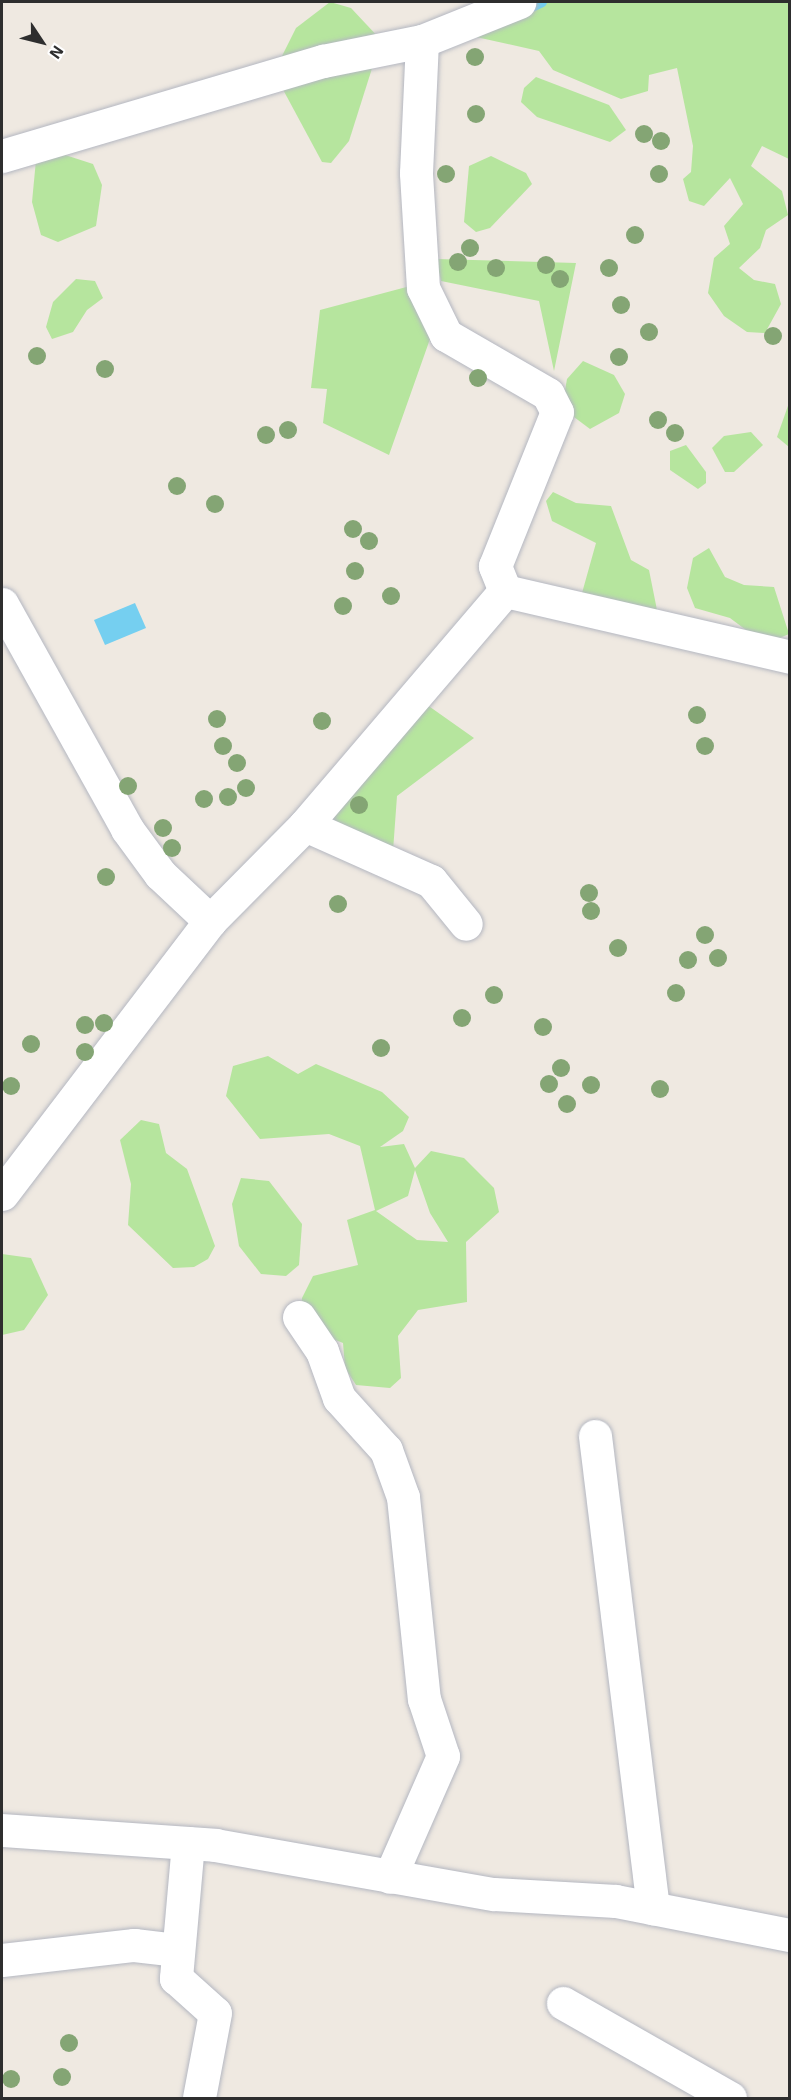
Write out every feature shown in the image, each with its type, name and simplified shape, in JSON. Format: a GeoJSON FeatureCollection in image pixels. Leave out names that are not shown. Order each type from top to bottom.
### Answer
{"type":"FeatureCollection","features":[{"type":"Feature","properties":{"kind":"street"},"geometry":{"type":"LineString","coordinates":[[2,156],[323,61],[422,41],[519,2]]}},
{"type":"Feature","properties":{"kind":"street"},"geometry":{"type":"LineString","coordinates":[[422,41],[416,173],[423,288],[446,334],[548,394],[557,412],[512,512],[495,566],[506,591]]}},
{"type":"Feature","properties":{"kind":"street"},"geometry":{"type":"LineString","coordinates":[[506,591],[789,657]]}},
{"type":"Feature","properties":{"kind":"street"},"geometry":{"type":"LineString","coordinates":[[2,1194],[210,921],[305,825],[506,591]]}},
{"type":"Feature","properties":{"kind":"street"},"geometry":{"type":"LineString","coordinates":[[2,604],[127,829],[160,874],[210,921]]}},
{"type":"Feature","properties":{"kind":"street"},"geometry":{"type":"LineString","coordinates":[[305,825],[431,881],[466,924]]}},
{"type":"Feature","properties":{"kind":"street"},"geometry":{"type":"LineString","coordinates":[[299,1317],[322,1351],[339,1398],[386,1450],[403,1497],[424,1699],[443,1756],[390,1877]]}},
{"type":"Feature","properties":{"kind":"street"},"geometry":{"type":"LineString","coordinates":[[595,1436],[654,1908]]}},
{"type":"Feature","properties":{"kind":"street"},"geometry":{"type":"LineString","coordinates":[[2,1830],[188,1843],[494,1894],[654,1908],[789,1935]]}},
{"type":"Feature","properties":{"kind":"street"},"geometry":{"type":"LineString","coordinates":[[188,1843],[176,1950],[176,1978],[215,2013],[199,2098]]}},
{"type":"Feature","properties":{"kind":"street"},"geometry":{"type":"LineString","coordinates":[[2,1960],[134,1945],[176,1950]]}},
{"type":"Feature","properties":{"kind":"street"},"geometry":{"type":"LineString","coordinates":[[562,2003],[730,2098]]}},
{"type":"Feature","properties":{"kind":"green space"},"geometry":{"type":"Polygon","coordinates":[[[330,2],[351,8],[381,40],[349,141],[331,163],[322,162],[280,84],[280,60],[296,28],[330,2]]]}},
{"type":"Feature","properties":{"kind":"green space"},"geometry":{"type":"Polygon","coordinates":[[[534,2],[789,2],[789,159],[762,146],[751,166],[782,191],[788,215],[766,230],[760,248],[739,268],[754,280],[775,284],[781,304],[765,333],[747,332],[724,316],[708,293],[714,258],[730,244],[724,226],[743,204],[730,178],[704,206],[689,201],[683,179],[691,172],[693,146],[677,68],[649,75],[648,91],[621,99],[553,70],[539,51],[467,35],[534,2]]]}},
{"type":"Feature","properties":{"kind":"green space"},"geometry":{"type":"Polygon","coordinates":[[[536,77],[609,105],[626,130],[610,142],[537,117],[521,102],[524,88],[536,77]]]}},
{"type":"Feature","properties":{"kind":"green space"},"geometry":{"type":"Polygon","coordinates":[[[59,153],[93,164],[102,185],[96,226],[58,242],[41,235],[32,202],[36,160],[59,153]]]}},
{"type":"Feature","properties":{"kind":"green space"},"geometry":{"type":"Polygon","coordinates":[[[491,156],[526,173],[532,184],[490,228],[476,232],[464,222],[469,166],[491,156]]]}},
{"type":"Feature","properties":{"kind":"green space"},"geometry":{"type":"Polygon","coordinates":[[[436,259],[576,263],[554,371],[539,301],[441,281],[436,259]]]}},
{"type":"Feature","properties":{"kind":"green space"},"geometry":{"type":"Polygon","coordinates":[[[76,279],[95,281],[103,298],[87,310],[73,332],[52,339],[46,327],[53,302],[76,279]]]}},
{"type":"Feature","properties":{"kind":"green space"},"geometry":{"type":"Polygon","coordinates":[[[414,285],[430,339],[389,455],[323,423],[327,389],[311,388],[320,310],[414,285]]]}},
{"type":"Feature","properties":{"kind":"green space"},"geometry":{"type":"Polygon","coordinates":[[[583,361],[614,375],[625,394],[619,413],[590,429],[562,408],[567,379],[583,361]]]}},
{"type":"Feature","properties":{"kind":"green space"},"geometry":{"type":"Polygon","coordinates":[[[789,403],[789,447],[777,437],[789,403]]]}},
{"type":"Feature","properties":{"kind":"green space"},"geometry":{"type":"Polygon","coordinates":[[[751,432],[763,445],[734,472],[725,472],[712,448],[724,436],[751,432]]]}},
{"type":"Feature","properties":{"kind":"green space"},"geometry":{"type":"Polygon","coordinates":[[[686,445],[706,472],[706,483],[698,489],[670,470],[670,451],[686,445]]]}},
{"type":"Feature","properties":{"kind":"green space"},"geometry":{"type":"Polygon","coordinates":[[[553,492],[576,503],[611,506],[631,560],[649,570],[658,615],[582,593],[596,543],[552,521],[546,501],[553,492]]]}},
{"type":"Feature","properties":{"kind":"green space"},"geometry":{"type":"Polygon","coordinates":[[[709,548],[725,577],[744,585],[774,587],[789,634],[770,642],[758,639],[730,618],[695,608],[687,588],[693,558],[709,548]]]}},
{"type":"Feature","properties":{"kind":"green space"},"geometry":{"type":"Polygon","coordinates":[[[423,702],[474,738],[397,796],[393,851],[321,814],[423,702]]]}},
{"type":"Feature","properties":{"kind":"green space"},"geometry":{"type":"Polygon","coordinates":[[[268,1056],[298,1074],[316,1064],[382,1092],[409,1117],[403,1131],[380,1147],[404,1144],[415,1168],[431,1151],[464,1158],[494,1188],[499,1212],[466,1242],[467,1302],[418,1310],[398,1336],[401,1378],[390,1388],[356,1385],[345,1368],[343,1343],[328,1337],[299,1338],[302,1298],[313,1276],[358,1265],[347,1220],[375,1210],[360,1146],[329,1134],[260,1139],[226,1096],[233,1066],[268,1056]],[[415,1170],[408,1196],[376,1211],[417,1240],[448,1242],[430,1213],[415,1170]]]}},
{"type":"Feature","properties":{"kind":"green space"},"geometry":{"type":"Polygon","coordinates":[[[141,1120],[159,1124],[166,1153],[187,1169],[215,1246],[208,1259],[194,1267],[173,1268],[128,1225],[131,1184],[120,1140],[141,1120]]]}},
{"type":"Feature","properties":{"kind":"green space"},"geometry":{"type":"Polygon","coordinates":[[[241,1178],[269,1181],[302,1224],[299,1265],[286,1276],[261,1274],[239,1246],[232,1204],[241,1178]]]}},
{"type":"Feature","properties":{"kind":"green space"},"geometry":{"type":"Polygon","coordinates":[[[2,1254],[31,1258],[48,1295],[24,1330],[2,1335],[2,1254]]]}},
{"type":"Feature","properties":{"kind":"water"},"geometry":{"type":"Polygon","coordinates":[[[135,603],[146,628],[105,645],[94,620],[135,603]]]}},
{"type":"Feature","properties":{"kind":"waterway"},"geometry":{"type":"LineString","coordinates":[[523,11],[542,2]]}}]}
